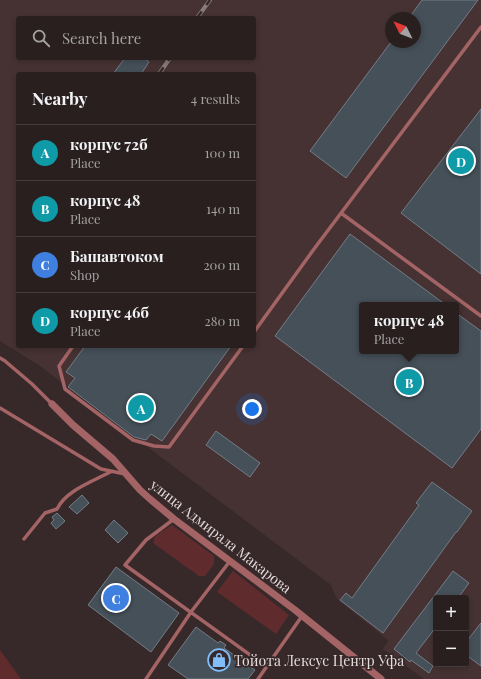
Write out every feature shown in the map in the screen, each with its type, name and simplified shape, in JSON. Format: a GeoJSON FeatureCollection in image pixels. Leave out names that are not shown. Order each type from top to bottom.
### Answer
{"type":"FeatureCollection","features":[{"type":"Feature","properties":{"kind":"street","name":"улица Адмирала Макарова"},"geometry":{"type":"LineString","coordinates":[[52,404],[74,426],[113,459],[140,490],[174,519],[303,616],[381,679]]}},
{"type":"Feature","properties":{"kind":"lane"},"geometry":{"type":"LineString","coordinates":[[256,329],[341,213],[481,28]]}},
{"type":"Feature","properties":{"kind":"lane"},"geometry":{"type":"LineString","coordinates":[[341,213],[481,316]]}},
{"type":"Feature","properties":{"kind":"lane"},"geometry":{"type":"LineString","coordinates":[[72,348],[59,366],[66,390],[132,440],[154,446],[169,447],[243,348]]}},
{"type":"Feature","properties":{"kind":"lane"},"geometry":{"type":"LineString","coordinates":[[0,358],[32,384],[52,404]]}},
{"type":"Feature","properties":{"kind":"lane"},"geometry":{"type":"LineString","coordinates":[[0,408],[101,469],[126,474]]}},
{"type":"Feature","properties":{"kind":"lane"},"geometry":{"type":"LineString","coordinates":[[24,539],[45,514],[57,509],[70,493],[112,471]]}},
{"type":"Feature","properties":{"kind":"lane"},"geometry":{"type":"LineString","coordinates":[[174,519],[146,540],[125,565],[267,667]]}},
{"type":"Feature","properties":{"kind":"lane"},"geometry":{"type":"LineString","coordinates":[[146,679],[191,612],[230,561]]}},
{"type":"Feature","properties":{"kind":"lane"},"geometry":{"type":"LineString","coordinates":[[258,679],[303,616]]}},
{"type":"Feature","properties":{"kind":"shaded area"},"geometry":{"type":"Polygon","coordinates":[[[0,0],[481,0],[481,679],[424,679],[383,649],[389,639],[388,640],[337,599],[331,585],[40,366],[0,341],[0,0]]]}},
{"type":"Feature","properties":{"kind":"shaded area"},"geometry":{"type":"Polygon","coordinates":[[[172,525],[214,556],[214,564],[205,576],[199,576],[153,543],[155,536],[172,525]]]}},
{"type":"Feature","properties":{"kind":"shaded area"},"geometry":{"type":"Polygon","coordinates":[[[233,571],[289,615],[276,634],[217,592],[233,571]]]}},
{"type":"Feature","properties":{"kind":"shaded area"},"geometry":{"type":"Polygon","coordinates":[[[0,650],[21,679],[0,679],[0,650]]]}},
{"type":"Feature","properties":{"kind":"building"},"geometry":{"type":"Polygon","coordinates":[[[422,0],[478,0],[346,178],[310,151],[387,48],[421,48],[421,12],[413,12],[422,0]]]}},
{"type":"Feature","properties":{"kind":"building"},"geometry":{"type":"Polygon","coordinates":[[[124,60],[146,60],[149,62],[142,72],[114,72],[124,60]]]}},
{"type":"Feature","properties":{"kind":"building"},"geometry":{"type":"Polygon","coordinates":[[[481,109],[481,274],[401,213],[481,109]]]}},
{"type":"Feature","properties":{"kind":"building"},"geometry":{"type":"Polygon","coordinates":[[[350,234],[442,302],[359,302],[359,354],[459,354],[459,315],[481,331],[481,429],[452,468],[275,336],[350,234]]]}},
{"type":"Feature","properties":{"kind":"building"},"geometry":{"type":"Polygon","coordinates":[[[84,348],[230,348],[162,441],[151,434],[146,440],[134,437],[68,387],[75,378],[66,372],[84,348]]]}},
{"type":"Feature","properties":{"kind":"building"},"geometry":{"type":"Polygon","coordinates":[[[216,431],[260,463],[250,477],[206,445],[216,431]]]}},
{"type":"Feature","properties":{"kind":"building"},"geometry":{"type":"Polygon","coordinates":[[[432,482],[472,511],[383,633],[340,600],[346,593],[352,598],[419,505],[416,503],[432,482]]]}},
{"type":"Feature","properties":{"kind":"building"},"geometry":{"type":"Polygon","coordinates":[[[82,495],[89,503],[77,514],[69,507],[82,495]]]}},
{"type":"Feature","properties":{"kind":"building"},"geometry":{"type":"Polygon","coordinates":[[[57,513],[65,521],[56,529],[51,523],[54,520],[52,517],[57,513]]]}},
{"type":"Feature","properties":{"kind":"building"},"geometry":{"type":"Polygon","coordinates":[[[114,520],[128,533],[118,543],[105,530],[114,520]]]}},
{"type":"Feature","properties":{"kind":"building"},"geometry":{"type":"Polygon","coordinates":[[[116,567],[179,613],[151,652],[88,605],[116,567]]]}},
{"type":"Feature","properties":{"kind":"building"},"geometry":{"type":"Polygon","coordinates":[[[453,571],[469,583],[460,595],[435,595],[453,571]]]}},
{"type":"Feature","properties":{"kind":"building"},"geometry":{"type":"Polygon","coordinates":[[[433,597],[433,631],[416,653],[433,666],[429,673],[411,660],[410,662],[394,649],[433,597]]]}},
{"type":"Feature","properties":{"kind":"building"},"geometry":{"type":"Polygon","coordinates":[[[481,623],[481,666],[469,657],[469,638],[481,623]]]}},
{"type":"Feature","properties":{"kind":"building"},"geometry":{"type":"Polygon","coordinates":[[[196,627],[218,643],[220,641],[226,645],[224,648],[255,670],[248,679],[188,679],[168,665],[196,627]]]}},
{"type":"Feature","properties":{"kind":"railway"},"geometry":{"type":"LineString","coordinates":[[198,16],[210,0]]}},
{"type":"Feature","properties":{"kind":"railway"},"geometry":{"type":"LineString","coordinates":[[160,72],[169,60]]}},
{"type":"Feature","properties":{"kind":"place","name":"корпус 46б"},"geometry":{"type":"Point","coordinates":[461,161]}},
{"type":"Feature","properties":{"kind":"place","name":"корпус 48"},"geometry":{"type":"Point","coordinates":[409,382]}},
{"type":"Feature","properties":{"kind":"place","name":"корпус 72б"},"geometry":{"type":"Point","coordinates":[141,408]}},
{"type":"Feature","properties":{"kind":"place","name":"Башавтоком"},"geometry":{"type":"Point","coordinates":[116,598]}},
{"type":"Feature","properties":{"kind":"place","name":"Тойота Лексус Центр Уфа"},"geometry":{"type":"Point","coordinates":[219,660]}}]}
